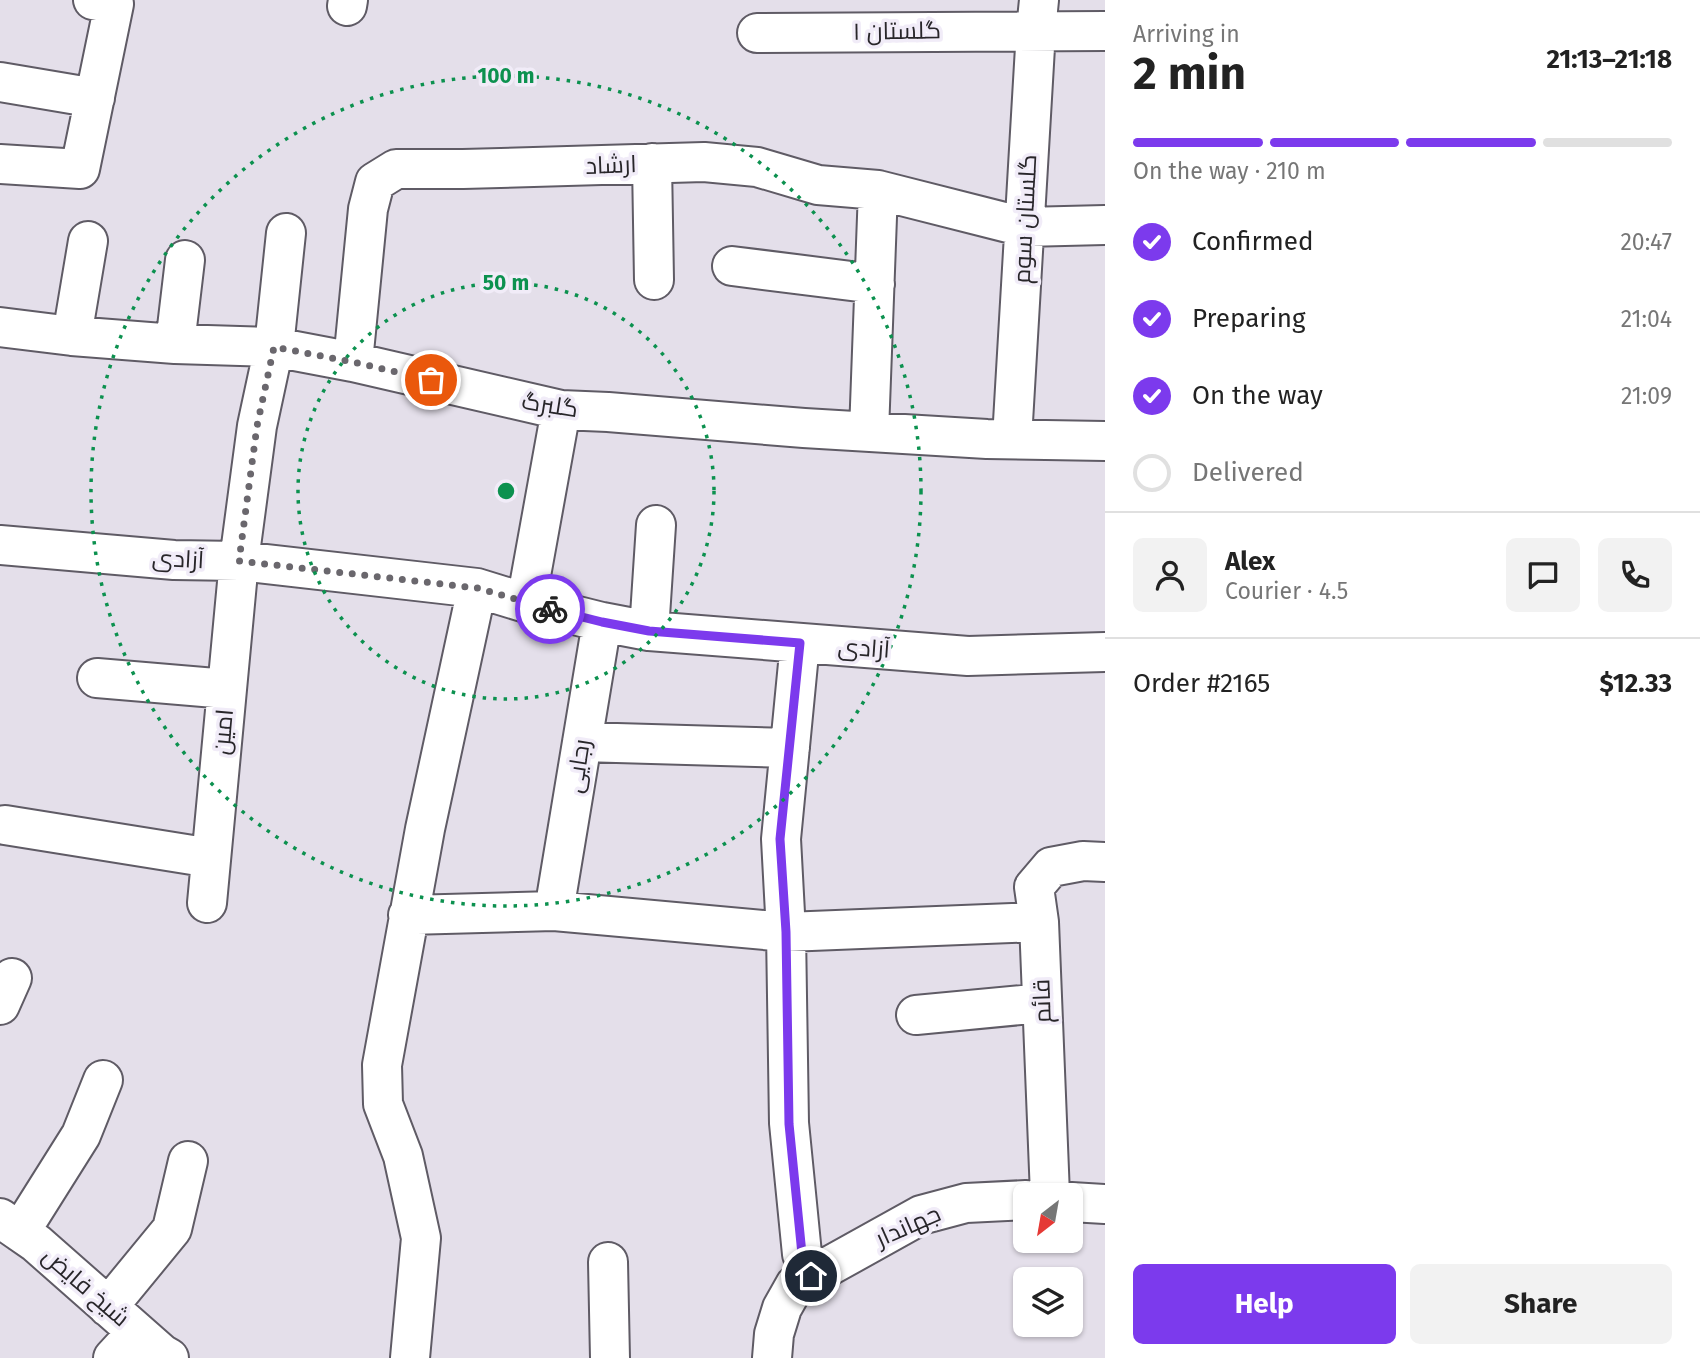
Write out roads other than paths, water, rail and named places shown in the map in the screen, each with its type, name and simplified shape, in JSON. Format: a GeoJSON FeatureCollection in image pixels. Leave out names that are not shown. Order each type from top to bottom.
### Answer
{"type":"FeatureCollection","features":[{"type":"Feature","properties":{"kind":"street"},"geometry":{"type":"LineString","coordinates":[[0,164],[80,169],[95,98],[104,2]]}},
{"type":"Feature","properties":{"kind":"street","name":"گلستان ۱"},"geometry":{"type":"LineString","coordinates":[[757,33],[1038,15],[1105,31]]}},
{"type":"Feature","properties":{"kind":"street","name":"گلستان سوم"},"geometry":{"type":"LineString","coordinates":[[1012,439],[1038,15]]}},
{"type":"Feature","properties":{"kind":"street"},"geometry":{"type":"LineString","coordinates":[[0,82],[95,98]]}},
{"type":"Feature","properties":{"kind":"street","name":"ارشاد"},"geometry":{"type":"LineString","coordinates":[[353,362],[368,209],[375,182],[396,169],[704,162],[757,167],[818,185],[878,190],[1024,227],[1105,225]]}},
{"type":"Feature","properties":{"kind":"street"},"geometry":{"type":"LineString","coordinates":[[652,163],[654,280]]}},
{"type":"Feature","properties":{"kind":"street"},"geometry":{"type":"LineString","coordinates":[[869,432],[878,190]]}},
{"type":"Feature","properties":{"kind":"street","name":"امین"},"geometry":{"type":"LineString","coordinates":[[207,903],[239,561],[257,426],[274,347],[286,233]]}},
{"type":"Feature","properties":{"kind":"street"},"geometry":{"type":"LineString","coordinates":[[72,336],[88,241]]}},
{"type":"Feature","properties":{"kind":"street"},"geometry":{"type":"LineString","coordinates":[[175,344],[185,260]]}},
{"type":"Feature","properties":{"kind":"street"},"geometry":{"type":"LineString","coordinates":[[732,266],[874,284]]}},
{"type":"Feature","properties":{"kind":"street","name":"گلبرگ"},"geometry":{"type":"LineString","coordinates":[[0,327],[175,344],[274,347],[353,362],[561,410],[869,432],[1105,441]]}},
{"type":"Feature","properties":{"kind":"street"},"geometry":{"type":"LineString","coordinates":[[526,603],[561,410]]}},
{"type":"Feature","properties":{"kind":"street"},"geometry":{"type":"LineString","coordinates":[[649,631],[656,525]]}},
{"type":"Feature","properties":{"kind":"street","name":"آزادی"},"geometry":{"type":"LineString","coordinates":[[0,545],[174,560],[239,561],[477,588],[526,603],[649,631],[968,656],[1105,652]]}},
{"type":"Feature","properties":{"kind":"street"},"geometry":{"type":"LineString","coordinates":[[410,1358],[421,1238],[402,1156],[383,1104],[382,1065],[425,829],[477,588]]}},
{"type":"Feature","properties":{"kind":"street","name":"رجایی"},"geometry":{"type":"LineString","coordinates":[[554,911],[602,622]]}},
{"type":"Feature","properties":{"kind":"street"},"geometry":{"type":"LineString","coordinates":[[800,643],[780,839],[786,932],[789,1124],[802,1254],[811,1276]]}},
{"type":"Feature","properties":{"kind":"street"},"geometry":{"type":"LineString","coordinates":[[97,678],[227,689]]}},
{"type":"Feature","properties":{"kind":"street"},"geometry":{"type":"LineString","coordinates":[[582,742],[790,748]]}},
{"type":"Feature","properties":{"kind":"street"},"geometry":{"type":"LineString","coordinates":[[5,825],[211,858]]}},
{"type":"Feature","properties":{"kind":"street","name":"قائم"},"geometry":{"type":"LineString","coordinates":[[1050,1183],[1039,922],[1034,887],[1051,867],[1105,862]]}},
{"type":"Feature","properties":{"kind":"street"},"geometry":{"type":"LineString","coordinates":[[408,915],[554,911],[786,932],[1039,922]]}},
{"type":"Feature","properties":{"kind":"street"},"geometry":{"type":"LineString","coordinates":[[916,1015],[1042,1003]]}},
{"type":"Feature","properties":{"kind":"street"},"geometry":{"type":"LineString","coordinates":[[10,1225],[81,1135],[103,1080]]}},
{"type":"Feature","properties":{"kind":"street"},"geometry":{"type":"LineString","coordinates":[[108,1307],[172,1229],[188,1161]]}},
{"type":"Feature","properties":{"kind":"street","name":"جهاندار"},"geometry":{"type":"LineString","coordinates":[[772,1358],[774,1334],[782,1308],[794,1285],[921,1214],[966,1203],[1013,1201]]}},
{"type":"Feature","properties":{"kind":"street"},"geometry":{"type":"LineString","coordinates":[[1083,1203],[1105,1204]]}},
{"type":"Feature","properties":{"kind":"street","name":"شیخ فایض"},"geometry":{"type":"LineString","coordinates":[[10,1225],[36,1243],[108,1307],[125,1345],[169,1358]]}},
{"type":"Feature","properties":{"kind":"street"},"geometry":{"type":"LineString","coordinates":[[608,1262],[610,1358]]}}]}
